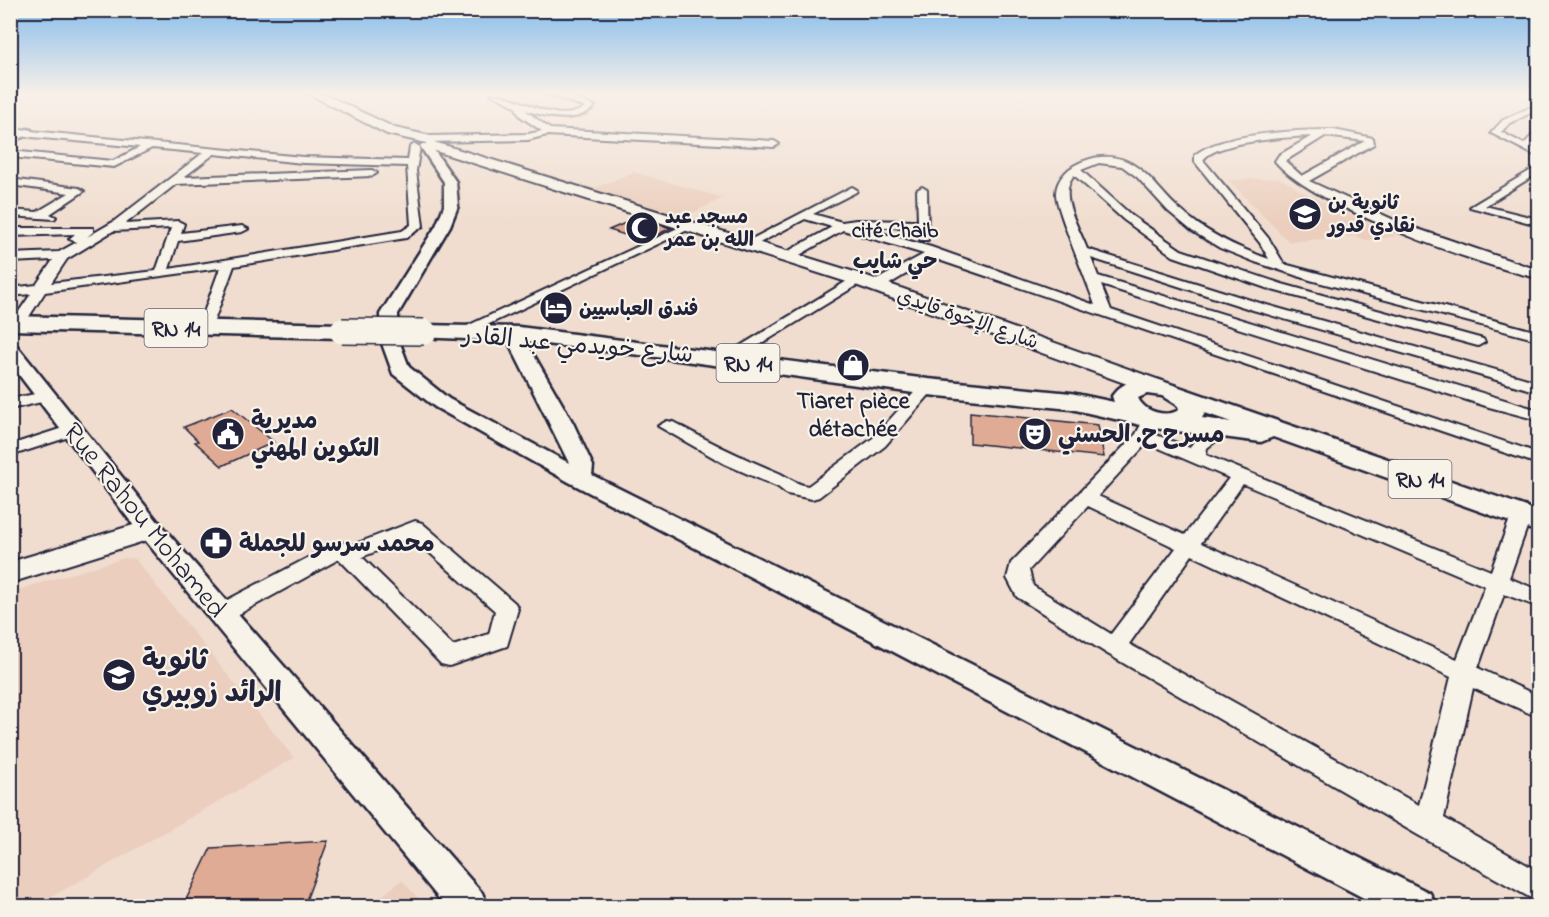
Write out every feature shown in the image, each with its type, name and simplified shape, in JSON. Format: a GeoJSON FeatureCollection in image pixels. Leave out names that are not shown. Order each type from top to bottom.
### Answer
{"type":"FeatureCollection","features":[{"type":"Feature","properties":{"kind":"main road","name":"شارع الإخوة قايدي"},"geometry":{"type":"LineString","coordinates":[[401,137],[421,148],[857,279],[1093,362],[1178,415]]}},
{"type":"Feature","properties":{"kind":"main road","name":"شارع خويدمي عبد القادر"},"geometry":{"type":"LineString","coordinates":[[13,327],[519,334],[928,387],[1071,401],[1152,423],[1178,415],[1302,436]]}},
{"type":"Feature","properties":{"kind":"main road","name":"شارع خويدمي عبد القادر"},"geometry":{"type":"LineString","coordinates":[[1071,401],[1092,394],[1178,415],[1302,436]]}},
{"type":"Feature","properties":{"kind":"main road"},"geometry":{"type":"LineString","coordinates":[[1152,423],[1129,407],[1125,401],[1178,415]]}},
{"type":"Feature","properties":{"kind":"main road","name":"RN 14"},"geometry":{"type":"LineString","coordinates":[[1302,436],[1530,519]]}},
{"type":"Feature","properties":{"kind":"main road"},"geometry":{"type":"LineString","coordinates":[[10,573],[150,529]]}},
{"type":"Feature","properties":{"kind":"street"},"geometry":{"type":"LineString","coordinates":[[69,137],[303,160],[421,148]]}},
{"type":"Feature","properties":{"kind":"street"},"geometry":{"type":"LineString","coordinates":[[173,182],[421,148],[469,139],[529,137]]}},
{"type":"Feature","properties":{"kind":"street"},"geometry":{"type":"LineString","coordinates":[[637,137],[774,144]]}},
{"type":"Feature","properties":{"kind":"street"},"geometry":{"type":"LineString","coordinates":[[1273,137],[1213,149],[1200,155],[1198,160],[1265,242],[1279,266]]}},
{"type":"Feature","properties":{"kind":"street"},"geometry":{"type":"LineString","coordinates":[[1317,137],[1280,160],[1283,167],[1301,181],[1330,196],[1451,247],[1539,274]]}},
{"type":"Feature","properties":{"kind":"street"},"geometry":{"type":"LineString","coordinates":[[1301,181],[1371,142],[1361,137]]}},
{"type":"Feature","properties":{"kind":"street"},"geometry":{"type":"LineString","coordinates":[[1503,137],[1539,154]]}},
{"type":"Feature","properties":{"kind":"street"},"geometry":{"type":"LineString","coordinates":[[1526,147],[1535,137]]}},
{"type":"Feature","properties":{"kind":"street"},"geometry":{"type":"LineString","coordinates":[[10,154],[114,164],[150,146]]}},
{"type":"Feature","properties":{"kind":"street"},"geometry":{"type":"LineString","coordinates":[[10,292],[40,291],[161,274],[395,237],[410,232],[417,226],[421,148]]}},
{"type":"Feature","properties":{"kind":"street"},"geometry":{"type":"LineString","coordinates":[[421,148],[450,182],[451,206],[443,226],[389,314],[389,338],[400,370],[442,403],[577,477],[1417,906]]}},
{"type":"Feature","properties":{"kind":"street"},"geometry":{"type":"LineString","coordinates":[[10,258],[55,257],[113,226],[211,152]]}},
{"type":"Feature","properties":{"kind":"street"},"geometry":{"type":"LineString","coordinates":[[1105,312],[1061,196],[1063,185],[1074,169],[1094,160],[1128,165],[1173,209],[1204,234],[1223,245],[1279,266],[1539,336]]}},
{"type":"Feature","properties":{"kind":"street"},"geometry":{"type":"LineString","coordinates":[[1074,169],[1128,218],[1177,253],[1290,291],[1478,342]]}},
{"type":"Feature","properties":{"kind":"street"},"geometry":{"type":"LineString","coordinates":[[1538,221],[1476,207],[1539,169]]}},
{"type":"Feature","properties":{"kind":"street"},"geometry":{"type":"LineString","coordinates":[[10,182],[79,191],[39,216]]}},
{"type":"Feature","properties":{"kind":"street"},"geometry":{"type":"LineString","coordinates":[[746,245],[852,190]]}},
{"type":"Feature","properties":{"kind":"street"},"geometry":{"type":"LineString","coordinates":[[922,190],[922,225],[929,252]]}},
{"type":"Feature","properties":{"kind":"street"},"geometry":{"type":"LineString","coordinates":[[10,213],[113,226],[178,224],[161,274]]}},
{"type":"Feature","properties":{"kind":"street"},"geometry":{"type":"LineString","coordinates":[[803,215],[929,252],[1539,459]]}},
{"type":"Feature","properties":{"kind":"street"},"geometry":{"type":"LineString","coordinates":[[787,257],[842,226],[856,223],[922,225]]}},
{"type":"Feature","properties":{"kind":"street"},"geometry":{"type":"LineString","coordinates":[[461,332],[688,227]]}},
{"type":"Feature","properties":{"kind":"street"},"geometry":{"type":"LineString","coordinates":[[173,238],[242,229]]}},
{"type":"Feature","properties":{"kind":"street"},"geometry":{"type":"LineString","coordinates":[[10,232],[89,230],[55,257],[40,291],[13,327]]}},
{"type":"Feature","properties":{"kind":"street"},"geometry":{"type":"LineString","coordinates":[[1082,251],[1262,308],[1539,387]]}},
{"type":"Feature","properties":{"kind":"street"},"geometry":{"type":"LineString","coordinates":[[876,286],[929,252]]}},
{"type":"Feature","properties":{"kind":"street"},"geometry":{"type":"LineString","coordinates":[[205,329],[229,262]]}},
{"type":"Feature","properties":{"kind":"street"},"geometry":{"type":"LineString","coordinates":[[1092,278],[1494,404],[1539,415]]}},
{"type":"Feature","properties":{"kind":"street"},"geometry":{"type":"LineString","coordinates":[[725,360],[857,279]]}},
{"type":"Feature","properties":{"kind":"street"},"geometry":{"type":"LineString","coordinates":[[1262,308],[1290,291]]}},
{"type":"Feature","properties":{"kind":"street"},"geometry":{"type":"LineString","coordinates":[[519,334],[519,345],[562,423],[582,466],[583,472],[577,477]]}},
{"type":"Feature","properties":{"kind":"street","name":"Rue Rahou Mohamed"},"geometry":{"type":"LineString","coordinates":[[10,350],[150,529],[469,906]]}},
{"type":"Feature","properties":{"kind":"street"},"geometry":{"type":"LineString","coordinates":[[667,426],[731,460],[785,483],[794,490],[812,493],[879,442],[928,387]]}},
{"type":"Feature","properties":{"kind":"street"},"geometry":{"type":"LineString","coordinates":[[10,404],[45,397]]}},
{"type":"Feature","properties":{"kind":"street"},"geometry":{"type":"LineString","coordinates":[[1178,415],[1239,477],[1539,599]]}},
{"type":"Feature","properties":{"kind":"street"},"geometry":{"type":"LineString","coordinates":[[1152,423],[1088,498],[1018,568],[1018,578],[1025,591],[1114,647],[1539,887]]}},
{"type":"Feature","properties":{"kind":"street"},"geometry":{"type":"LineString","coordinates":[[10,451],[72,430]]}},
{"type":"Feature","properties":{"kind":"street"},"geometry":{"type":"LineString","coordinates":[[1114,647],[1187,544],[1239,477]]}},
{"type":"Feature","properties":{"kind":"street"},"geometry":{"type":"LineString","coordinates":[[1088,498],[1539,707]]}},
{"type":"Feature","properties":{"kind":"street"},"geometry":{"type":"LineString","coordinates":[[1428,826],[1464,673],[1499,583],[1530,519]]}},
{"type":"Feature","properties":{"kind":"street"},"geometry":{"type":"LineString","coordinates":[[222,613],[341,549],[347,555],[449,657],[499,640],[507,609],[416,528],[347,555]]}},
{"type":"Feature","properties":{"kind":"shaded area"},"geometry":{"type":"Polygon","coordinates":[[[634,172],[723,198],[682,218],[587,191],[634,172]]]}},
{"type":"Feature","properties":{"kind":"shaded area","name":"ثانوية بن نقادي قدور"},"geometry":{"type":"Polygon","coordinates":[[[1280,178],[1303,192],[1396,236],[1366,240],[1355,236],[1289,242],[1228,180],[1280,178]]]}},
{"type":"Feature","properties":{"kind":"shaded area","name":"ثانوية الرائد زوبيري"},"geometry":{"type":"Polygon","coordinates":[[[124,558],[135,559],[294,758],[36,906],[11,906],[11,592],[124,558]]]}},
{"type":"Feature","properties":{"kind":"shaded area"},"geometry":{"type":"Polygon","coordinates":[[[402,880],[425,906],[369,906],[402,880]]]}},
{"type":"Feature","properties":{"kind":"building","name":"مسجد عبد الله بن عمر"},"geometry":{"type":"Polygon","coordinates":[[[637,218],[671,228],[644,241],[609,230],[637,218]]]}},
{"type":"Feature","properties":{"kind":"building","name":"مديرية التكوين المهني"},"geometry":{"type":"Polygon","coordinates":[[[232,408],[274,442],[222,466],[195,442],[198,441],[184,427],[232,408]]]}},
{"type":"Feature","properties":{"kind":"building","name":"مسرح ح. الحسني"},"geometry":{"type":"Polygon","coordinates":[[[970,412],[1098,425],[1104,457],[970,443],[970,412]]]}},
{"type":"Feature","properties":{"kind":"building"},"geometry":{"type":"Polygon","coordinates":[[[328,841],[304,906],[183,906],[211,848],[328,841]]]}},
{"type":"Feature","properties":{"kind":"place","name":"ثانوية بن نقادي قدور"},"geometry":{"type":"Point","coordinates":[1305,214]}},
{"type":"Feature","properties":{"kind":"place","name":"مسجد عبد الله بن عمر"},"geometry":{"type":"Point","coordinates":[642,228]}},
{"type":"Feature","properties":{"kind":"place","name":"فندق العباسيين"},"geometry":{"type":"Point","coordinates":[556,308]}},
{"type":"Feature","properties":{"kind":"place","name":"Tiaret pièce détachée"},"geometry":{"type":"Point","coordinates":[853,365]}},
{"type":"Feature","properties":{"kind":"place","name":"مديرية التكوين المهني"},"geometry":{"type":"Point","coordinates":[228,434]}},
{"type":"Feature","properties":{"kind":"place","name":"مسرح ح. الحسني"},"geometry":{"type":"Point","coordinates":[1035,434]}},
{"type":"Feature","properties":{"kind":"place","name":"محمد سرسو للجملة"},"geometry":{"type":"Point","coordinates":[216,543]}},
{"type":"Feature","properties":{"kind":"place","name":"ثانوية الرائد زوبيري"},"geometry":{"type":"Point","coordinates":[119,675]}},
{"type":"Feature","properties":{"kind":"district","name":"cité Chaib"},"geometry":{"type":"Point","coordinates":[895,229]}},
{"type":"Feature","properties":{"kind":"district","name":"حي شايب"},"geometry":{"type":"Point","coordinates":[895,260]}}]}
